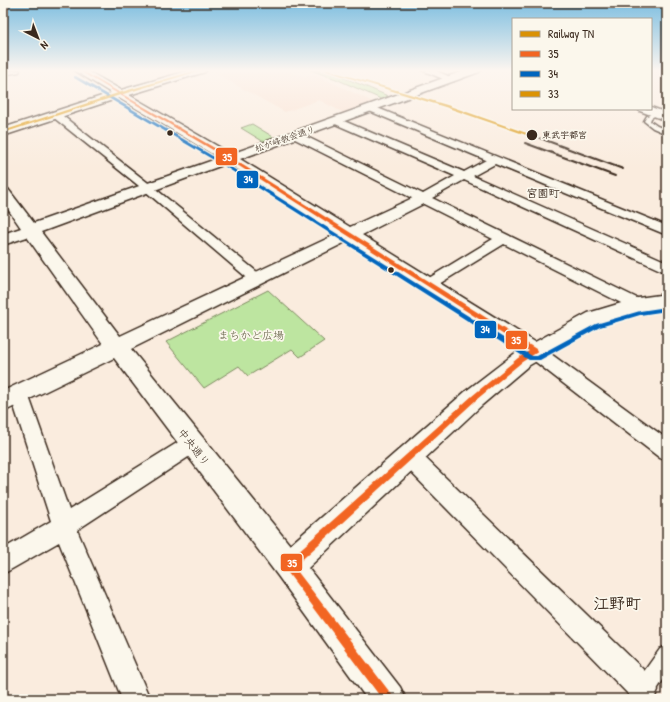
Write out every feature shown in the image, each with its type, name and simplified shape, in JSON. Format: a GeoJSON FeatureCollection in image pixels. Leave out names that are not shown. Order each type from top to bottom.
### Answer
{"type":"FeatureCollection","features":[{"type":"Feature","properties":{"kind":"highway"},"geometry":{"type":"LineString","coordinates":[[647,110],[662,115]]}},
{"type":"Feature","properties":{"kind":"street"},"geometry":{"type":"LineString","coordinates":[[3,132],[93,103]]}},
{"type":"Feature","properties":{"kind":"street"},"geometry":{"type":"LineString","coordinates":[[135,103],[229,158],[534,351],[667,451]]}},
{"type":"Feature","properties":{"kind":"street","name":"松が峰教会通り"},"geometry":{"type":"LineString","coordinates":[[3,240],[385,103]]}},
{"type":"Feature","properties":{"kind":"street"},"geometry":{"type":"LineString","coordinates":[[370,108],[667,231]]}},
{"type":"Feature","properties":{"kind":"street"},"geometry":{"type":"LineString","coordinates":[[56,115],[148,188],[257,279]]}},
{"type":"Feature","properties":{"kind":"street"},"geometry":{"type":"LineString","coordinates":[[336,120],[667,268]]}},
{"type":"Feature","properties":{"kind":"street"},"geometry":{"type":"LineString","coordinates":[[295,135],[638,305]]}},
{"type":"Feature","properties":{"kind":"street"},"geometry":{"type":"LineString","coordinates":[[136,699],[11,398],[424,198],[494,159]]}},
{"type":"Feature","properties":{"kind":"street","name":"中央通り"},"geometry":{"type":"LineString","coordinates":[[3,192],[117,347],[288,566],[388,699]]}},
{"type":"Feature","properties":{"kind":"street"},"geometry":{"type":"LineString","coordinates":[[429,284],[504,238]]}},
{"type":"Feature","properties":{"kind":"street"},"geometry":{"type":"LineString","coordinates":[[288,566],[474,398],[520,360],[595,318],[638,305],[667,301]]}},
{"type":"Feature","properties":{"kind":"street"},"geometry":{"type":"LineString","coordinates":[[3,562],[64,526],[192,444]]}},
{"type":"Feature","properties":{"kind":"street"},"geometry":{"type":"LineString","coordinates":[[410,457],[641,695],[667,656]]}},
{"type":"Feature","properties":{"kind":"lane"},"geometry":{"type":"LineString","coordinates":[[662,115],[649,117],[648,121],[651,125],[667,132]]}},
{"type":"Feature","properties":{"kind":"shaded area"},"geometry":{"type":"Polygon","coordinates":[[[268,103],[311,103],[285,112],[268,103]]]}},
{"type":"Feature","properties":{"kind":"shaded area"},"geometry":{"type":"Polygon","coordinates":[[[324,103],[371,103],[344,113],[324,103]]]}},
{"type":"Feature","properties":{"kind":"green space"},"geometry":{"type":"Polygon","coordinates":[[[252,124],[275,138],[264,142],[241,128],[252,124]]]}},
{"type":"Feature","properties":{"kind":"green space","name":"まちかど広場"},"geometry":{"type":"Polygon","coordinates":[[[268,290],[324,341],[300,357],[292,349],[248,376],[239,366],[204,388],[166,342],[268,290]]]}},
{"type":"Feature","properties":{"kind":"railway"},"geometry":{"type":"LineString","coordinates":[[536,137],[545,140]]}},
{"type":"Feature","properties":{"kind":"railway"},"geometry":{"type":"LineString","coordinates":[[545,140],[623,169]]}},
{"type":"Feature","properties":{"kind":"railway"},"geometry":{"type":"LineString","coordinates":[[525,143],[615,176]]}},
{"type":"Feature","properties":{"kind":"rail line","name":"TN"},"geometry":{"type":"LineString","coordinates":[[435,103],[536,137]]}},
{"type":"Feature","properties":{"kind":"transit line","name":"33"},"geometry":{"type":"LineString","coordinates":[[3,132],[92,103]]}},
{"type":"Feature","properties":{"kind":"transit line","name":"34"},"geometry":{"type":"LineString","coordinates":[[119,103],[225,165],[531,358],[538,358],[598,325],[640,313],[667,309]]}},
{"type":"Feature","properties":{"kind":"transit line","name":"35"},"geometry":{"type":"LineString","coordinates":[[135,103],[229,158],[534,351],[520,360],[474,398],[288,566],[388,699]]}},
{"type":"Feature","properties":{"kind":"place","name":"東武宇都宮"},"geometry":{"type":"Point","coordinates":[532,135]}},
{"type":"Feature","properties":{"kind":"district","name":"宮園町"},"geometry":{"type":"Point","coordinates":[543,193]}},
{"type":"Feature","properties":{"kind":"district","name":"江野町"},"geometry":{"type":"Point","coordinates":[617,603]}}]}
